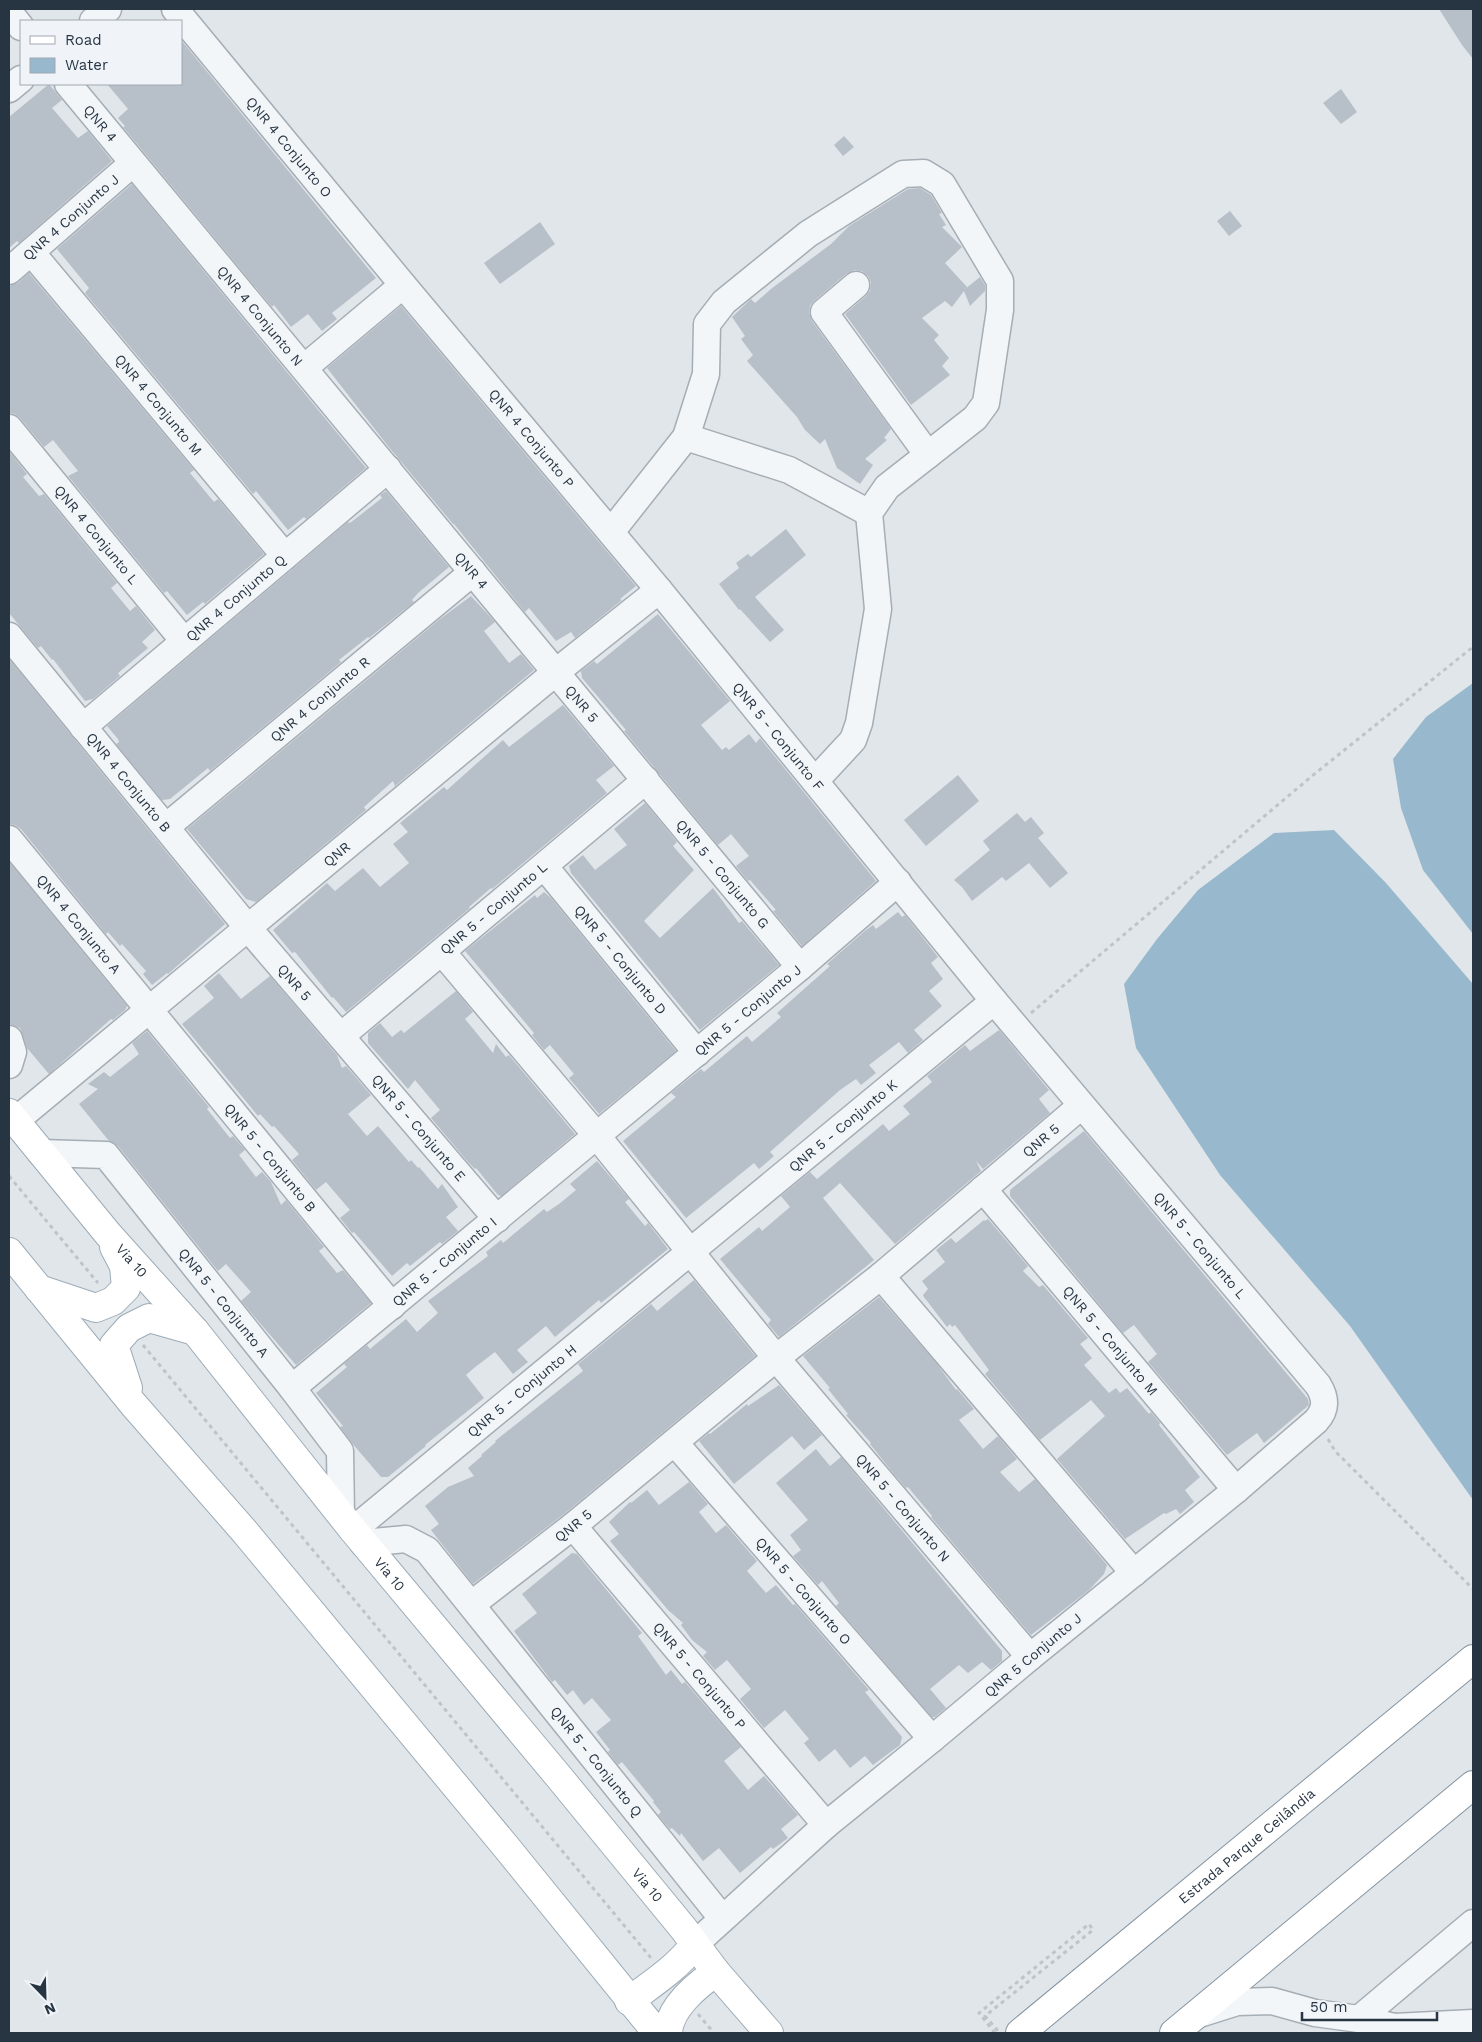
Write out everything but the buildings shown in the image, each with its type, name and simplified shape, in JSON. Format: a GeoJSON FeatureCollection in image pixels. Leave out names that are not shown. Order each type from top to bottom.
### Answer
{"type":"FeatureCollection","features":[{"type":"Feature","properties":{"kind":"main road","name":"Via 10"},"geometry":{"type":"LineString","coordinates":[[12,1117],[108,1234],[195,1331],[352,1530],[566,1785],[716,1972],[769,2033]]}},
{"type":"Feature","properties":{"kind":"main road"},"geometry":{"type":"LineString","coordinates":[[38,1289],[96,1308],[113,1301],[126,1288],[124,1266],[108,1234]]}},
{"type":"Feature","properties":{"kind":"main road"},"geometry":{"type":"LineString","coordinates":[[9,1252],[133,1404],[245,1532],[657,2033]]}},
{"type":"Feature","properties":{"kind":"main road"},"geometry":{"type":"LineString","coordinates":[[133,1404],[114,1345],[128,1328],[149,1318],[195,1331]]}},
{"type":"Feature","properties":{"kind":"main road","name":"Estrada Parque Ceilândia"},"geometry":{"type":"LineString","coordinates":[[1020,2033],[1473,1659]]}},
{"type":"Feature","properties":{"kind":"main road"},"geometry":{"type":"LineString","coordinates":[[1174,2033],[1473,1787]]}},
{"type":"Feature","properties":{"kind":"main road"},"geometry":{"type":"LineString","coordinates":[[629,2001],[684,1959],[695,1944]]}},
{"type":"Feature","properties":{"kind":"main road"},"geometry":{"type":"LineString","coordinates":[[668,2033],[674,2012],[701,1982],[716,1972]]}},
{"type":"Feature","properties":{"kind":"street"},"geometry":{"type":"LineString","coordinates":[[94,20],[108,9]]}},
{"type":"Feature","properties":{"kind":"street","name":"QNR 4 Conjunto O"},"geometry":{"type":"LineString","coordinates":[[175,9],[403,285]]}},
{"type":"Feature","properties":{"kind":"street"},"geometry":{"type":"LineString","coordinates":[[9,12],[20,27]]}},
{"type":"Feature","properties":{"kind":"street"},"geometry":{"type":"LineString","coordinates":[[9,89],[20,80]]}},
{"type":"Feature","properties":{"kind":"street","name":"QNR 4"},"geometry":{"type":"LineString","coordinates":[[69,85],[133,163]]}},
{"type":"Feature","properties":{"kind":"street","name":"QNR 4 Conjunto J"},"geometry":{"type":"LineString","coordinates":[[9,271],[133,163]]}},
{"type":"Feature","properties":{"kind":"street","name":"QNR 4 Conjunto N"},"geometry":{"type":"LineString","coordinates":[[133,163],[388,469]]}},
{"type":"Feature","properties":{"kind":"street"},"geometry":{"type":"LineString","coordinates":[[611,532],[686,437],[706,374],[707,324],[724,302],[808,234],[903,174],[924,173],[942,184],[1000,281],[1000,310],[986,403],[975,418],[888,487],[869,513],[878,609],[859,723],[853,740],[815,781]]}},
{"type":"Feature","properties":{"kind":"street","name":"QNR 4 Conjunto M"},"geometry":{"type":"LineString","coordinates":[[30,252],[285,556]]}},
{"type":"Feature","properties":{"kind":"street"},"geometry":{"type":"LineString","coordinates":[[304,368],[403,285]]}},
{"type":"Feature","properties":{"kind":"street","name":"QNR 4 Conjunto P"},"geometry":{"type":"LineString","coordinates":[[403,285],[659,590]]}},
{"type":"Feature","properties":{"kind":"street"},"geometry":{"type":"LineString","coordinates":[[856,285],[824,312],[928,455]]}},
{"type":"Feature","properties":{"kind":"street","name":"QNR 4 Conjunto L"},"geometry":{"type":"LineString","coordinates":[[9,428],[184,641]]}},
{"type":"Feature","properties":{"kind":"street"},"geometry":{"type":"LineString","coordinates":[[686,437],[789,470],[869,513]]}},
{"type":"Feature","properties":{"kind":"street","name":"QNR 4"},"geometry":{"type":"LineString","coordinates":[[388,469],[556,672]]}},
{"type":"Feature","properties":{"kind":"street","name":"QNR 4 Conjunto Q"},"geometry":{"type":"LineString","coordinates":[[83,727],[388,469]]}},
{"type":"Feature","properties":{"kind":"street","name":"QNR 4 Conjunto R"},"geometry":{"type":"LineString","coordinates":[[166,827],[473,572]]}},
{"type":"Feature","properties":{"kind":"street","name":"QNR 5 - Conjunto F"},"geometry":{"type":"LineString","coordinates":[[659,590],[898,882]]}},
{"type":"Feature","properties":{"kind":"street","name":"QNR"},"geometry":{"type":"LineString","coordinates":[[12,1117],[150,1009],[556,672],[659,590]]}},
{"type":"Feature","properties":{"kind":"street","name":"QNR 4 Conjunto B"},"geometry":{"type":"LineString","coordinates":[[9,636],[248,928]]}},
{"type":"Feature","properties":{"kind":"street","name":"QNR 5"},"geometry":{"type":"LineString","coordinates":[[556,672],[646,780]]}},
{"type":"Feature","properties":{"kind":"street","name":"QNR 5 - Conjunto L"},"geometry":{"type":"LineString","coordinates":[[341,1036],[646,780]]}},
{"type":"Feature","properties":{"kind":"street","name":"QNR 5 - Conjunto G"},"geometry":{"type":"LineString","coordinates":[[646,780],[800,967]]}},
{"type":"Feature","properties":{"kind":"street","name":"QNR 4 Conjunto A"},"geometry":{"type":"LineString","coordinates":[[9,839],[150,1009]]}},
{"type":"Feature","properties":{"kind":"street","name":"QNR 5 - Conjunto D"},"geometry":{"type":"LineString","coordinates":[[544,866],[697,1053]]}},
{"type":"Feature","properties":{"kind":"street"},"geometry":{"type":"LineString","coordinates":[[898,882],[1081,1106]]}},
{"type":"Feature","properties":{"kind":"street","name":"QNR 5 - Conjunto J"},"geometry":{"type":"LineString","coordinates":[[597,1136],[800,967],[898,882]]}},
{"type":"Feature","properties":{"kind":"street","name":"QNR 5"},"geometry":{"type":"LineString","coordinates":[[248,928],[341,1036]]}},
{"type":"Feature","properties":{"kind":"street"},"geometry":{"type":"LineString","coordinates":[[442,952],[691,1250],[776,1358]]}},
{"type":"Feature","properties":{"kind":"street","name":"QNR 5 - Conjunto K"},"geometry":{"type":"LineString","coordinates":[[691,1250],[994,1000]]}},
{"type":"Feature","properties":{"kind":"street","name":"QNR 5 - Conjunto B"},"geometry":{"type":"LineString","coordinates":[[150,1009],[392,1306]]}},
{"type":"Feature","properties":{"kind":"street","name":"QNR 5 - Conjunto E"},"geometry":{"type":"LineString","coordinates":[[341,1036],[496,1219]]}},
{"type":"Feature","properties":{"kind":"street"},"geometry":{"type":"LineString","coordinates":[[9,1039],[12,1052],[9,1064]]}},
{"type":"Feature","properties":{"kind":"street","name":"QNR 5"},"geometry":{"type":"LineString","coordinates":[[472,1604],[573,1526],[776,1358],[881,1276],[1081,1106]]}},
{"type":"Feature","properties":{"kind":"street","name":"QNR 5 - Conjunto L"},"geometry":{"type":"LineString","coordinates":[[1081,1106],[1318,1385]]}},
{"type":"Feature","properties":{"kind":"street","name":"QNR 5 - Conjunto I"},"geometry":{"type":"LineString","coordinates":[[292,1388],[597,1136]]}},
{"type":"Feature","properties":{"kind":"street","name":"QNR 5 - Conjunto A"},"geometry":{"type":"LineString","coordinates":[[42,1153],[106,1155],[340,1451],[352,1530]]}},
{"type":"Feature","properties":{"kind":"street","name":"QNR 5 - Conjunto M"},"geometry":{"type":"LineString","coordinates":[[983,1190],[1236,1490]]}},
{"type":"Feature","properties":{"kind":"street","name":"QNR 5 - Conjunto H"},"geometry":{"type":"LineString","coordinates":[[352,1530],[691,1250]]}},
{"type":"Feature","properties":{"kind":"street"},"geometry":{"type":"LineString","coordinates":[[881,1276],[1134,1573]]}},
{"type":"Feature","properties":{"kind":"street","name":"QNR 5 - Conjunto N"},"geometry":{"type":"LineString","coordinates":[[776,1358],[1030,1656]]}},
{"type":"Feature","properties":{"kind":"street","name":"QNR 5 Conjunto J"},"geometry":{"type":"LineString","coordinates":[[722,1918],[826,1825],[932,1740],[1030,1656],[1236,1490],[1316,1422],[1323,1414],[1325,1396],[1318,1385]]}},
{"type":"Feature","properties":{"kind":"street","name":"QNR 5 - Conjunto O"},"geometry":{"type":"LineString","coordinates":[[675,1443],[932,1740]]}},
{"type":"Feature","properties":{"kind":"street","name":"QNR 5 - Conjunto P"},"geometry":{"type":"LineString","coordinates":[[573,1526],[826,1825]]}},
{"type":"Feature","properties":{"kind":"street"},"geometry":{"type":"LineString","coordinates":[[352,1530],[406,1539],[427,1550],[472,1604]]}},
{"type":"Feature","properties":{"kind":"street","name":"QNR 5 - Conjunto Q"},"geometry":{"type":"LineString","coordinates":[[472,1604],[722,1918]]}},
{"type":"Feature","properties":{"kind":"street"},"geometry":{"type":"LineString","coordinates":[[695,1944],[722,1918]]}},
{"type":"Feature","properties":{"kind":"street"},"geometry":{"type":"LineString","coordinates":[[1359,2019],[1473,1923]]}},
{"type":"Feature","properties":{"kind":"street"},"geometry":{"type":"LineString","coordinates":[[1196,2015],[1237,2002],[1272,2002],[1315,2013],[1359,2019],[1397,2030],[1473,2023]]}},
{"type":"Feature","properties":{"kind":"path"},"geometry":{"type":"LineString","coordinates":[[1015,1026],[1312,776],[1473,647]]}},
{"type":"Feature","properties":{"kind":"path"},"geometry":{"type":"LineString","coordinates":[[9,1176],[113,1301]]}},
{"type":"Feature","properties":{"kind":"path"},"geometry":{"type":"LineString","coordinates":[[128,1328],[665,1975]]}},
{"type":"Feature","properties":{"kind":"path"},"geometry":{"type":"LineString","coordinates":[[1316,1422],[1335,1450],[1473,1589]]}},
{"type":"Feature","properties":{"kind":"path"},"geometry":{"type":"LineString","coordinates":[[995,2033],[979,2013],[1089,1924],[1093,1930],[985,2016],[999,2033]]}},
{"type":"Feature","properties":{"kind":"path"},"geometry":{"type":"LineString","coordinates":[[686,1999],[714,2033]]}},
{"type":"Feature","properties":{"kind":"water"},"geometry":{"type":"Polygon","coordinates":[[[1473,683],[1473,934],[1423,870],[1401,808],[1393,759],[1426,717],[1473,683]]]}},
{"type":"Feature","properties":{"kind":"water"},"geometry":{"type":"Polygon","coordinates":[[[1334,830],[1386,883],[1473,984],[1473,1500],[1350,1326],[1220,1175],[1136,1048],[1124,984],[1157,939],[1198,890],[1274,833],[1334,830]]]}}]}
